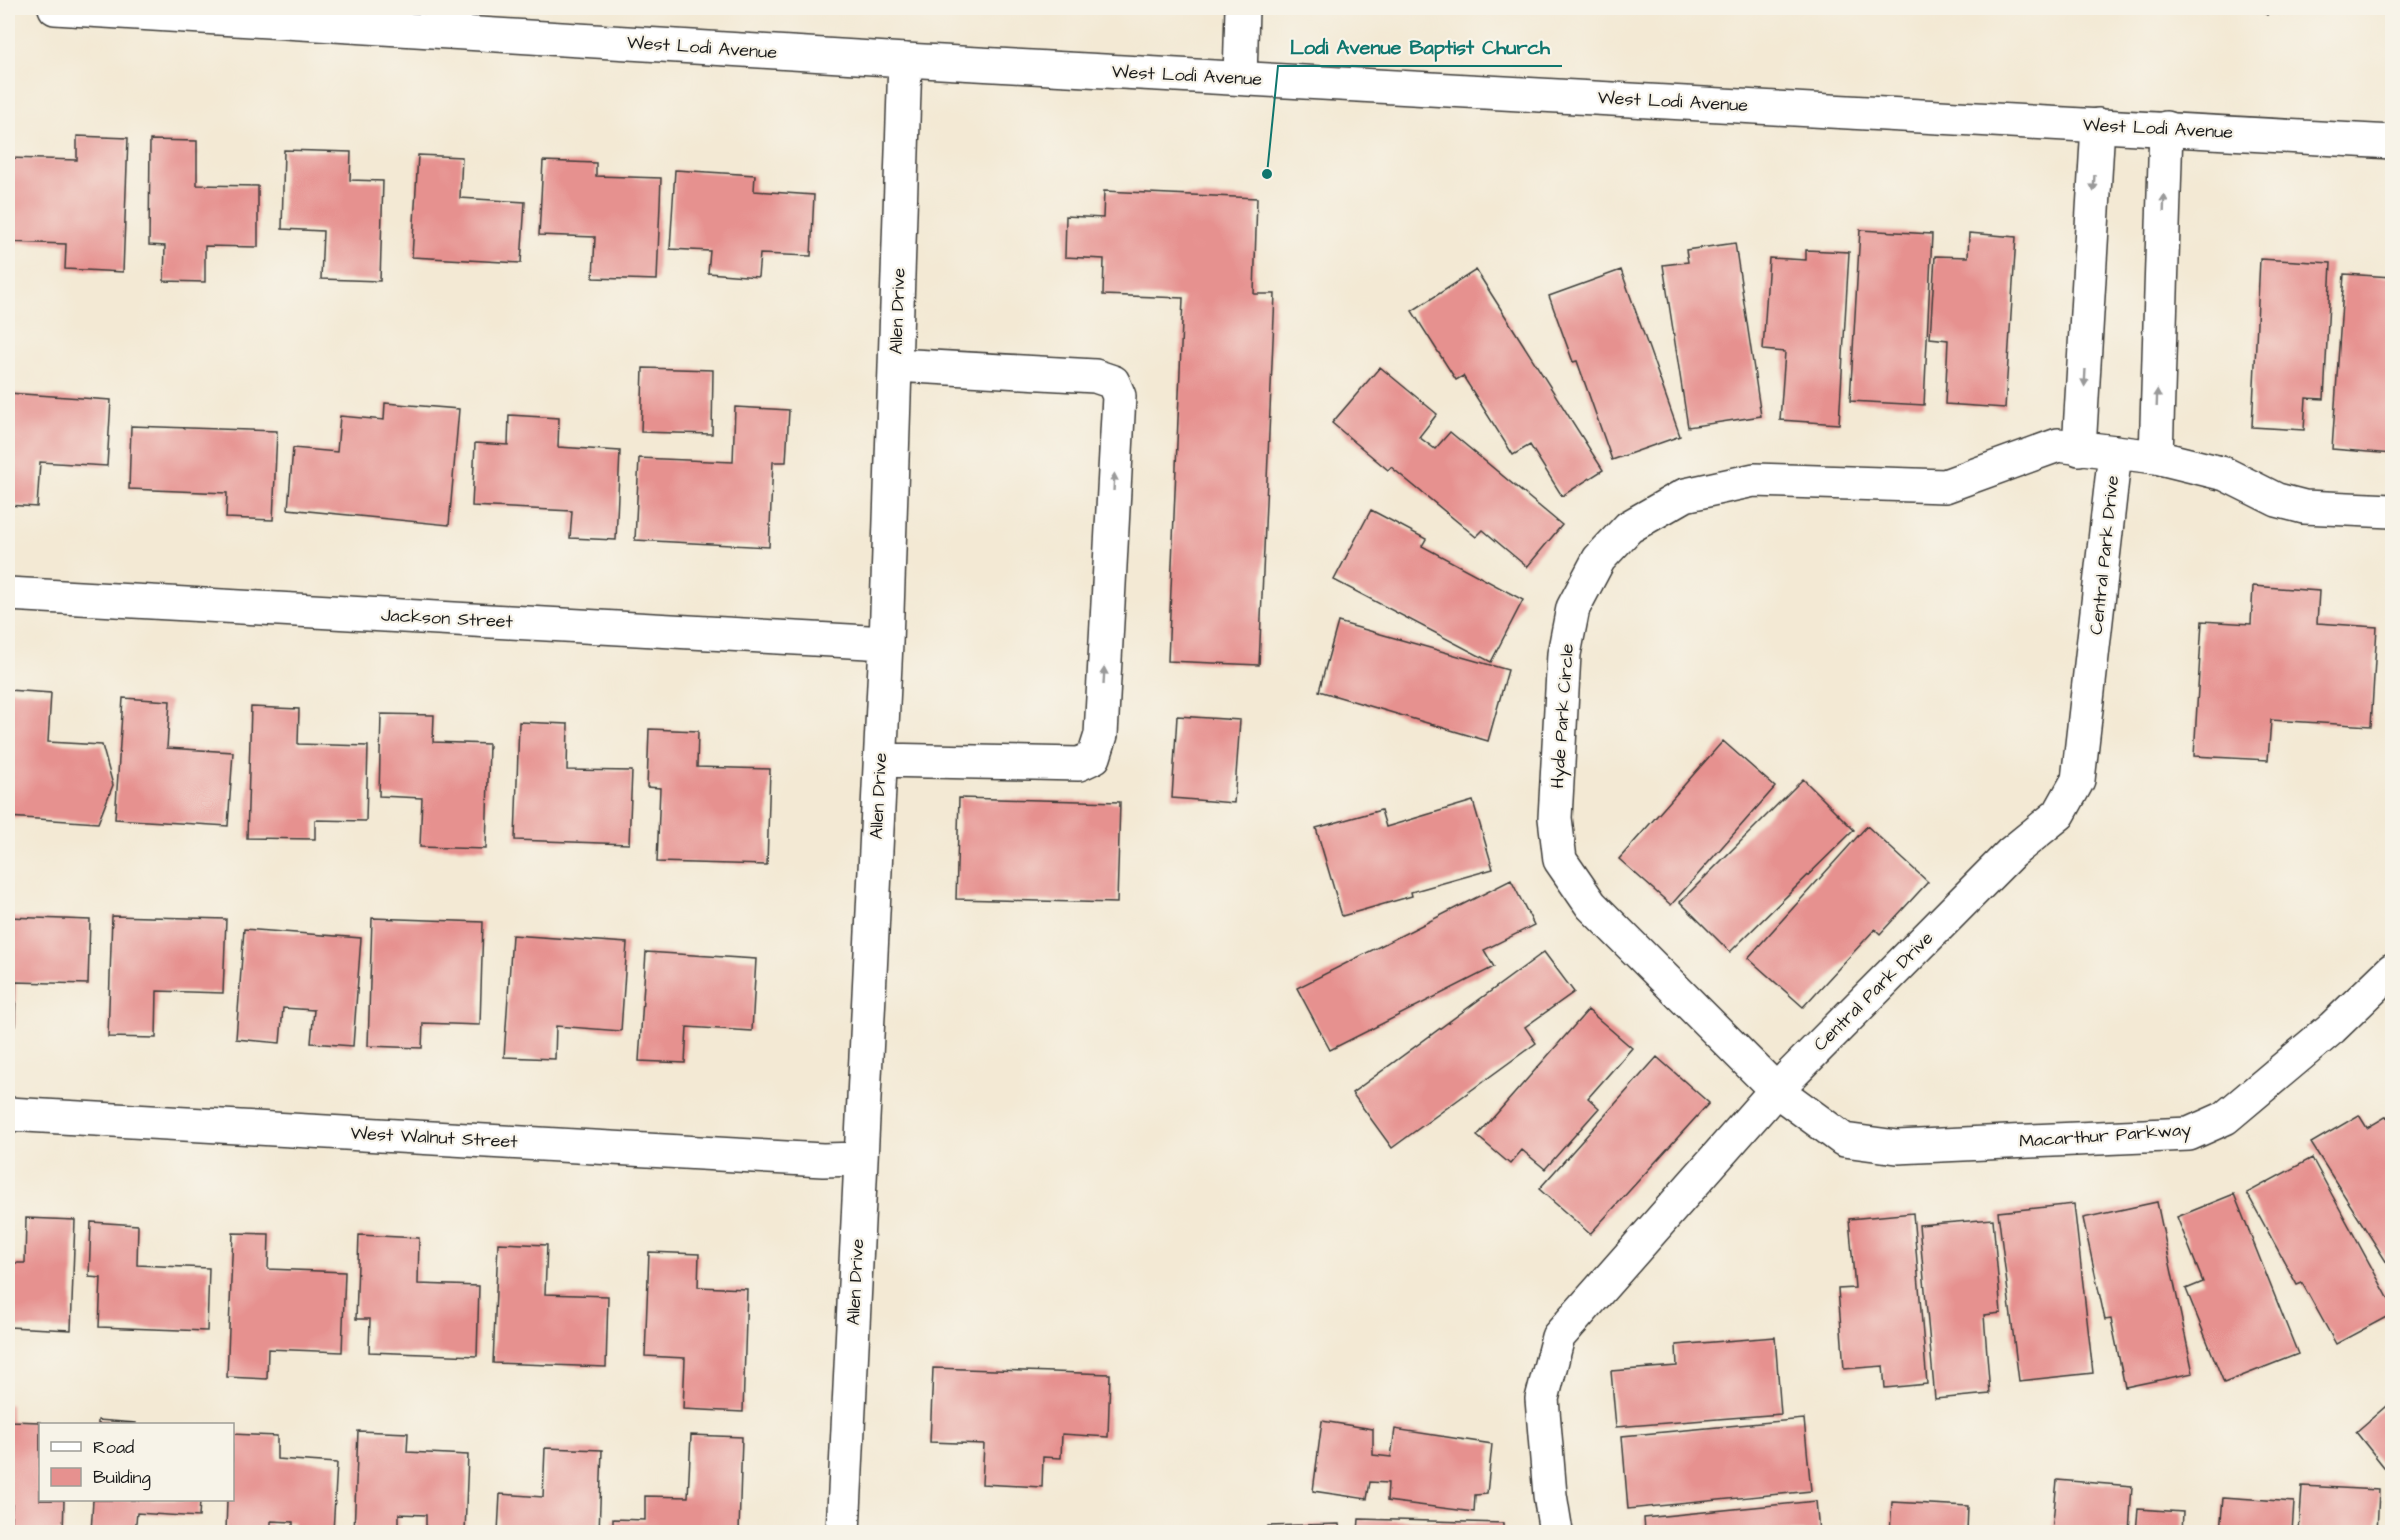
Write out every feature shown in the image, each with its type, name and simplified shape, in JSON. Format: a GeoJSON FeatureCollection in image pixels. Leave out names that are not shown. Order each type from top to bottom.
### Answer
{"type":"FeatureCollection","features":[{"type":"Feature","properties":{"kind":"street","name":"West Lodi Avenue"},"geometry":{"type":"LineString","coordinates":[[54,8],[148,10],[905,60],[2392,142]]}},
{"type":"Feature","properties":{"kind":"street"},"geometry":{"type":"LineString","coordinates":[[1240,78],[1242,8]]}},
{"type":"Feature","properties":{"kind":"street","name":"Allen Drive"},"geometry":{"type":"LineString","coordinates":[[843,1533],[886,643],[905,60]]}},
{"type":"Feature","properties":{"kind":"street"},"geometry":{"type":"LineString","coordinates":[[2079,449],[2098,124]]}},
{"type":"Feature","properties":{"kind":"street"},"geometry":{"type":"LineString","coordinates":[[2156,457],[2166,128]]}},
{"type":"Feature","properties":{"kind":"street"},"geometry":{"type":"LineString","coordinates":[[880,760],[1079,764],[1094,757],[1101,735],[1119,396],[1113,382],[1095,376],[895,365]]}},
{"type":"Feature","properties":{"kind":"street","name":"Hyde Park Circle"},"geometry":{"type":"LineString","coordinates":[[1776,1090],[1591,904],[1560,860],[1555,818],[1564,654],[1573,608],[1599,559],[1629,527],[1685,495],[1754,480],[1945,486],[2058,445],[2115,452]]}},
{"type":"Feature","properties":{"kind":"street","name":"Central Park Drive"},"geometry":{"type":"LineString","coordinates":[[1556,1533],[1550,1495],[1542,1399],[1558,1337],[1651,1228],[1776,1090],[2011,853],[2059,814],[2078,780],[2115,452],[2156,457],[2225,474],[2277,500],[2304,507],[2392,511]]}},
{"type":"Feature","properties":{"kind":"street","name":"Jackson Street"},"geometry":{"type":"LineString","coordinates":[[8,594],[886,643]]}},
{"type":"Feature","properties":{"kind":"street","name":"Macarthur Parkway"},"geometry":{"type":"LineString","coordinates":[[1776,1090],[1844,1140],[1897,1147],[2189,1134],[2225,1118],[2332,1028],[2392,970]]}},
{"type":"Feature","properties":{"kind":"street","name":"West Walnut Street"},"geometry":{"type":"LineString","coordinates":[[8,1114],[823,1160],[860,1160]]}},
{"type":"Feature","properties":{"kind":"building"},"geometry":{"type":"Polygon","coordinates":[[[2257,8],[2272,8],[2267,15],[2257,8]]]}},
{"type":"Feature","properties":{"kind":"building"},"geometry":{"type":"Polygon","coordinates":[[[2379,8],[2392,8],[2392,17],[2379,8]]]}},
{"type":"Feature","properties":{"kind":"building"},"geometry":{"type":"Polygon","coordinates":[[[77,136],[128,138],[123,272],[65,269],[66,244],[8,242],[8,158],[77,160],[77,136]]]}},
{"type":"Feature","properties":{"kind":"building"},"geometry":{"type":"Polygon","coordinates":[[[150,140],[197,141],[197,185],[258,186],[258,247],[205,246],[205,282],[164,281],[165,246],[149,245],[150,140]]]}},
{"type":"Feature","properties":{"kind":"building"},"geometry":{"type":"Polygon","coordinates":[[[284,150],[351,152],[350,180],[383,181],[380,281],[321,279],[323,231],[282,229],[284,150]]]}},
{"type":"Feature","properties":{"kind":"building"},"geometry":{"type":"Polygon","coordinates":[[[418,155],[462,157],[460,198],[525,202],[521,263],[412,257],[418,155]]]}},
{"type":"Feature","properties":{"kind":"building"},"geometry":{"type":"Polygon","coordinates":[[[543,161],[596,163],[596,176],[661,178],[657,280],[593,278],[595,237],[539,235],[543,161]]]}},
{"type":"Feature","properties":{"kind":"building"},"geometry":{"type":"Polygon","coordinates":[[[675,170],[755,175],[754,191],[814,195],[811,256],[760,254],[758,277],[708,273],[710,251],[670,249],[675,170]]]}},
{"type":"Feature","properties":{"kind":"building"},"geometry":{"type":"Polygon","coordinates":[[[1104,191],[1257,198],[1254,294],[1275,294],[1259,665],[1168,661],[1183,298],[1103,295],[1104,259],[1065,257],[1066,216],[1103,218],[1104,191]]]}},
{"type":"Feature","properties":{"kind":"building"},"geometry":{"type":"Polygon","coordinates":[[[1860,230],[1932,234],[1924,405],[1850,401],[1860,230]]]}},
{"type":"Feature","properties":{"kind":"building"},"geometry":{"type":"Polygon","coordinates":[[[1969,233],[2016,237],[2005,408],[1945,404],[1948,340],[1930,338],[1935,256],[1968,257],[1969,233]]]}},
{"type":"Feature","properties":{"kind":"building"},"geometry":{"type":"Polygon","coordinates":[[[1735,243],[1761,416],[1688,427],[1663,265],[1688,262],[1686,250],[1735,243]]]}},
{"type":"Feature","properties":{"kind":"building"},"geometry":{"type":"Polygon","coordinates":[[[1806,250],[1849,252],[1839,424],[1780,420],[1785,352],[1763,350],[1769,258],[1806,260],[1806,250]]]}},
{"type":"Feature","properties":{"kind":"building"},"geometry":{"type":"Polygon","coordinates":[[[2260,259],[2331,263],[2324,399],[2306,398],[2304,430],[2252,427],[2260,259]]]}},
{"type":"Feature","properties":{"kind":"building"},"geometry":{"type":"Polygon","coordinates":[[[1476,270],[1603,470],[1562,496],[1530,445],[1513,455],[1463,376],[1456,380],[1412,311],[1476,270]]]}},
{"type":"Feature","properties":{"kind":"building"},"geometry":{"type":"Polygon","coordinates":[[[1621,270],[1680,436],[1612,460],[1577,361],[1573,362],[1549,296],[1621,270]]]}},
{"type":"Feature","properties":{"kind":"building"},"geometry":{"type":"Polygon","coordinates":[[[2344,274],[2392,277],[2392,454],[2332,449],[2344,274]]]}},
{"type":"Feature","properties":{"kind":"building"},"geometry":{"type":"Polygon","coordinates":[[[1380,367],[1437,414],[1419,437],[1435,449],[1450,432],[1562,525],[1527,567],[1483,530],[1476,537],[1391,467],[1388,470],[1332,423],[1380,367]]]}},
{"type":"Feature","properties":{"kind":"building"},"geometry":{"type":"Polygon","coordinates":[[[643,368],[713,370],[712,434],[641,432],[643,368]]]}},
{"type":"Feature","properties":{"kind":"building"},"geometry":{"type":"Polygon","coordinates":[[[8,393],[111,400],[107,466],[40,462],[37,507],[8,505],[8,393]]]}},
{"type":"Feature","properties":{"kind":"building"},"geometry":{"type":"Polygon","coordinates":[[[385,403],[459,409],[449,525],[288,509],[293,448],[337,452],[340,416],[384,420],[385,403]]]}},
{"type":"Feature","properties":{"kind":"building"},"geometry":{"type":"Polygon","coordinates":[[[735,407],[789,410],[786,462],[773,462],[769,547],[635,540],[639,458],[733,462],[735,407]]]}},
{"type":"Feature","properties":{"kind":"building"},"geometry":{"type":"Polygon","coordinates":[[[509,415],[559,418],[558,447],[620,451],[616,540],[570,538],[572,511],[472,506],[475,443],[508,445],[509,415]]]}},
{"type":"Feature","properties":{"kind":"building"},"geometry":{"type":"Polygon","coordinates":[[[131,426],[277,431],[273,520],[226,518],[227,493],[129,489],[131,426]]]}},
{"type":"Feature","properties":{"kind":"building"},"geometry":{"type":"Polygon","coordinates":[[[1371,510],[1426,539],[1422,546],[1523,600],[1491,662],[1334,580],[1371,510]]]}},
{"type":"Feature","properties":{"kind":"building"},"geometry":{"type":"Polygon","coordinates":[[[2253,586],[2319,591],[2317,623],[2377,627],[2371,726],[2271,720],[2268,760],[2194,756],[2202,621],[2251,624],[2253,586]]]}},
{"type":"Feature","properties":{"kind":"building"},"geometry":{"type":"Polygon","coordinates":[[[1338,622],[1508,670],[1488,741],[1319,691],[1338,622]]]}},
{"type":"Feature","properties":{"kind":"building"},"geometry":{"type":"Polygon","coordinates":[[[8,690],[51,693],[48,742],[102,745],[113,785],[98,823],[8,817],[8,690]]]}},
{"type":"Feature","properties":{"kind":"building"},"geometry":{"type":"Polygon","coordinates":[[[123,698],[170,701],[167,748],[233,752],[228,826],[115,819],[123,698]]]}},
{"type":"Feature","properties":{"kind":"building"},"geometry":{"type":"Polygon","coordinates":[[[251,707],[299,709],[298,744],[368,746],[366,821],[315,820],[315,839],[247,838],[251,707]]]}},
{"type":"Feature","properties":{"kind":"building"},"geometry":{"type":"Polygon","coordinates":[[[381,714],[434,715],[433,742],[489,744],[486,849],[420,847],[422,798],[379,796],[381,714]]]}},
{"type":"Feature","properties":{"kind":"building"},"geometry":{"type":"Polygon","coordinates":[[[1177,716],[1240,720],[1234,803],[1172,798],[1177,716]]]}},
{"type":"Feature","properties":{"kind":"building"},"geometry":{"type":"Polygon","coordinates":[[[519,722],[568,724],[567,770],[632,771],[629,844],[515,840],[519,722]]]}},
{"type":"Feature","properties":{"kind":"building"},"geometry":{"type":"Polygon","coordinates":[[[649,729],[698,731],[697,767],[770,769],[767,865],[657,862],[660,788],[647,787],[649,729]]]}},
{"type":"Feature","properties":{"kind":"building"},"geometry":{"type":"Polygon","coordinates":[[[1723,741],[1775,787],[1671,905],[1619,859],[1723,741]]]}},
{"type":"Feature","properties":{"kind":"building"},"geometry":{"type":"Polygon","coordinates":[[[1803,779],[1854,830],[1730,952],[1680,902],[1803,779]]]}},
{"type":"Feature","properties":{"kind":"building"},"geometry":{"type":"Polygon","coordinates":[[[959,798],[1120,802],[1117,903],[956,899],[959,798]]]}},
{"type":"Feature","properties":{"kind":"building"},"geometry":{"type":"Polygon","coordinates":[[[1473,801],[1493,869],[1411,892],[1412,896],[1342,916],[1316,828],[1381,810],[1386,827],[1473,801]]]}},
{"type":"Feature","properties":{"kind":"building"},"geometry":{"type":"Polygon","coordinates":[[[1867,826],[1928,882],[1880,934],[1875,929],[1803,1007],[1748,958],[1867,826]]]}},
{"type":"Feature","properties":{"kind":"building"},"geometry":{"type":"Polygon","coordinates":[[[1511,880],[1534,925],[1484,950],[1494,967],[1330,1050],[1297,988],[1511,880]]]}},
{"type":"Feature","properties":{"kind":"building"},"geometry":{"type":"Polygon","coordinates":[[[112,916],[226,919],[223,993],[157,991],[156,1038],[108,1037],[112,916]]]}},
{"type":"Feature","properties":{"kind":"building"},"geometry":{"type":"Polygon","coordinates":[[[8,917],[90,920],[88,984],[16,982],[15,1026],[8,1026],[8,917]]]}},
{"type":"Feature","properties":{"kind":"building"},"geometry":{"type":"Polygon","coordinates":[[[372,918],[483,922],[480,1025],[423,1023],[422,1048],[368,1046],[372,918]]]}},
{"type":"Feature","properties":{"kind":"building"},"geometry":{"type":"Polygon","coordinates":[[[244,929],[361,938],[353,1046],[311,1043],[314,1010],[283,1008],[280,1043],[236,1039],[244,929]]]}},
{"type":"Feature","properties":{"kind":"building"},"geometry":{"type":"Polygon","coordinates":[[[512,935],[627,943],[621,1031],[556,1026],[555,1059],[504,1057],[512,935]]]}},
{"type":"Feature","properties":{"kind":"building"},"geometry":{"type":"Polygon","coordinates":[[[646,952],[756,959],[752,1031],[687,1027],[685,1063],[639,1061],[646,952]]]}},
{"type":"Feature","properties":{"kind":"building"},"geometry":{"type":"Polygon","coordinates":[[[1544,952],[1574,992],[1525,1027],[1536,1043],[1392,1148],[1352,1093],[1544,952]]]}},
{"type":"Feature","properties":{"kind":"building"},"geometry":{"type":"Polygon","coordinates":[[[1588,1010],[1632,1048],[1588,1098],[1599,1108],[1545,1169],[1522,1150],[1510,1164],[1477,1136],[1588,1010]]]}},
{"type":"Feature","properties":{"kind":"building"},"geometry":{"type":"Polygon","coordinates":[[[1657,1057],[1709,1103],[1590,1234],[1539,1189],[1657,1057]]]}},
{"type":"Feature","properties":{"kind":"building"},"geometry":{"type":"Polygon","coordinates":[[[2359,1115],[2367,1128],[2387,1116],[2392,1126],[2392,1271],[2311,1143],[2359,1115]]]}},
{"type":"Feature","properties":{"kind":"building"},"geometry":{"type":"Polygon","coordinates":[[[2312,1158],[2392,1305],[2392,1314],[2336,1344],[2302,1283],[2297,1285],[2247,1193],[2312,1158]]]}},
{"type":"Feature","properties":{"kind":"building"},"geometry":{"type":"Polygon","coordinates":[[[2234,1194],[2298,1354],[2224,1383],[2186,1289],[2203,1282],[2177,1217],[2234,1194]]]}},
{"type":"Feature","properties":{"kind":"building"},"geometry":{"type":"Polygon","coordinates":[[[2157,1202],[2193,1373],[2125,1387],[2111,1319],[2105,1320],[2083,1218],[2157,1202]]]}},
{"type":"Feature","properties":{"kind":"building"},"geometry":{"type":"Polygon","coordinates":[[[2074,1204],[2093,1373],[2019,1381],[1998,1212],[2074,1204]]]}},
{"type":"Feature","properties":{"kind":"building"},"geometry":{"type":"Polygon","coordinates":[[[1913,1213],[1927,1384],[1885,1388],[1883,1366],[1844,1369],[1838,1289],[1855,1288],[1849,1219],[1913,1213]]]}},
{"type":"Feature","properties":{"kind":"building"},"geometry":{"type":"Polygon","coordinates":[[[26,1218],[75,1220],[71,1330],[8,1327],[8,1263],[25,1263],[26,1218]]]}},
{"type":"Feature","properties":{"kind":"building"},"geometry":{"type":"Polygon","coordinates":[[[1993,1219],[2001,1313],[1984,1315],[1990,1394],[1935,1399],[1919,1225],[1993,1219]]]}},
{"type":"Feature","properties":{"kind":"building"},"geometry":{"type":"Polygon","coordinates":[[[91,1222],[138,1225],[137,1265],[209,1268],[207,1331],[99,1327],[101,1278],[89,1277],[91,1222]]]}},
{"type":"Feature","properties":{"kind":"building"},"geometry":{"type":"Polygon","coordinates":[[[233,1233],[269,1234],[268,1269],[345,1272],[342,1352],[268,1349],[267,1379],[227,1377],[233,1233]]]}},
{"type":"Feature","properties":{"kind":"building"},"geometry":{"type":"Polygon","coordinates":[[[359,1235],[419,1238],[418,1284],[479,1286],[477,1356],[369,1352],[370,1319],[356,1319],[359,1235]]]}},
{"type":"Feature","properties":{"kind":"building"},"geometry":{"type":"Polygon","coordinates":[[[498,1243],[547,1245],[545,1294],[608,1296],[606,1367],[493,1363],[498,1243]]]}},
{"type":"Feature","properties":{"kind":"building"},"geometry":{"type":"Polygon","coordinates":[[[649,1252],[699,1254],[698,1287],[747,1289],[743,1412],[683,1409],[685,1358],[645,1356],[649,1252]]]}},
{"type":"Feature","properties":{"kind":"building"},"geometry":{"type":"Polygon","coordinates":[[[1775,1337],[1781,1414],[1616,1427],[1611,1371],[1677,1366],[1676,1345],[1775,1337]]]}},
{"type":"Feature","properties":{"kind":"building"},"geometry":{"type":"Polygon","coordinates":[[[933,1368],[1110,1374],[1108,1437],[1062,1434],[1061,1458],[1043,1457],[1042,1487],[982,1484],[984,1444],[930,1442],[933,1368]]]}},
{"type":"Feature","properties":{"kind":"building"},"geometry":{"type":"Polygon","coordinates":[[[2392,1401],[2392,1477],[2356,1432],[2392,1401]]]}},
{"type":"Feature","properties":{"kind":"building"},"geometry":{"type":"Polygon","coordinates":[[[8,1404],[11,1405],[11,1421],[40,1422],[39,1501],[64,1501],[63,1532],[10,1532],[12,1504],[8,1504],[8,1404]]]}},
{"type":"Feature","properties":{"kind":"building"},"geometry":{"type":"Polygon","coordinates":[[[1804,1419],[1811,1491],[1628,1509],[1622,1436],[1804,1419]]]}},
{"type":"Feature","properties":{"kind":"building"},"geometry":{"type":"Polygon","coordinates":[[[98,1420],[136,1423],[98,1423],[98,1420]]]}},
{"type":"Feature","properties":{"kind":"building"},"geometry":{"type":"Polygon","coordinates":[[[1322,1421],[1373,1429],[1373,1455],[1391,1457],[1395,1429],[1492,1444],[1487,1494],[1475,1495],[1474,1512],[1387,1501],[1388,1483],[1370,1482],[1367,1499],[1313,1491],[1322,1421]]]}},
{"type":"Feature","properties":{"kind":"building"},"geometry":{"type":"Polygon","coordinates":[[[358,1431],[408,1433],[407,1452],[468,1455],[465,1532],[426,1532],[426,1515],[399,1514],[399,1532],[354,1532],[358,1431]]]}},
{"type":"Feature","properties":{"kind":"building"},"geometry":{"type":"Polygon","coordinates":[[[234,1434],[277,1436],[277,1459],[337,1463],[333,1532],[293,1532],[293,1522],[271,1521],[271,1532],[226,1532],[227,1501],[234,1501],[234,1434]]]}},
{"type":"Feature","properties":{"kind":"building"},"geometry":{"type":"Polygon","coordinates":[[[691,1435],[742,1437],[739,1532],[613,1532],[613,1519],[645,1520],[645,1496],[688,1497],[691,1435]]]}},
{"type":"Feature","properties":{"kind":"building"},"geometry":{"type":"Polygon","coordinates":[[[545,1448],[602,1450],[599,1532],[498,1532],[500,1494],[543,1497],[545,1448]]]}},
{"type":"Feature","properties":{"kind":"building"},"geometry":{"type":"Polygon","coordinates":[[[2057,1480],[2132,1486],[2129,1532],[2052,1532],[2057,1480]]]}},
{"type":"Feature","properties":{"kind":"building"},"geometry":{"type":"Polygon","coordinates":[[[2302,1486],[2379,1490],[2377,1532],[2299,1532],[2302,1486]]]}},
{"type":"Feature","properties":{"kind":"building"},"geometry":{"type":"Polygon","coordinates":[[[2223,1497],[2294,1502],[2292,1532],[2220,1532],[2223,1497]]]}},
{"type":"Feature","properties":{"kind":"building"},"geometry":{"type":"Polygon","coordinates":[[[93,1501],[200,1501],[199,1517],[137,1513],[135,1532],[91,1532],[93,1501]]]}},
{"type":"Feature","properties":{"kind":"building"},"geometry":{"type":"Polygon","coordinates":[[[1816,1501],[1819,1532],[1645,1532],[1644,1518],[1816,1501]]]}},
{"type":"Feature","properties":{"kind":"building"},"geometry":{"type":"Polygon","coordinates":[[[1892,1502],[1968,1506],[1967,1532],[1890,1532],[1892,1502]]]}},
{"type":"Feature","properties":{"kind":"building"},"geometry":{"type":"Polygon","coordinates":[[[2138,1509],[2183,1512],[2182,1532],[2136,1532],[2138,1509]]]}},
{"type":"Feature","properties":{"kind":"building"},"geometry":{"type":"Polygon","coordinates":[[[1359,1519],[1503,1523],[1503,1532],[1358,1532],[1359,1519]]]}},
{"type":"Feature","properties":{"kind":"building"},"geometry":{"type":"Polygon","coordinates":[[[1339,1524],[1340,1532],[1268,1532],[1268,1526],[1339,1524]]]}},
{"type":"Feature","properties":{"kind":"place","name":"Lodi Avenue Baptist Church"},"geometry":{"type":"Point","coordinates":[1267,174]}}]}
